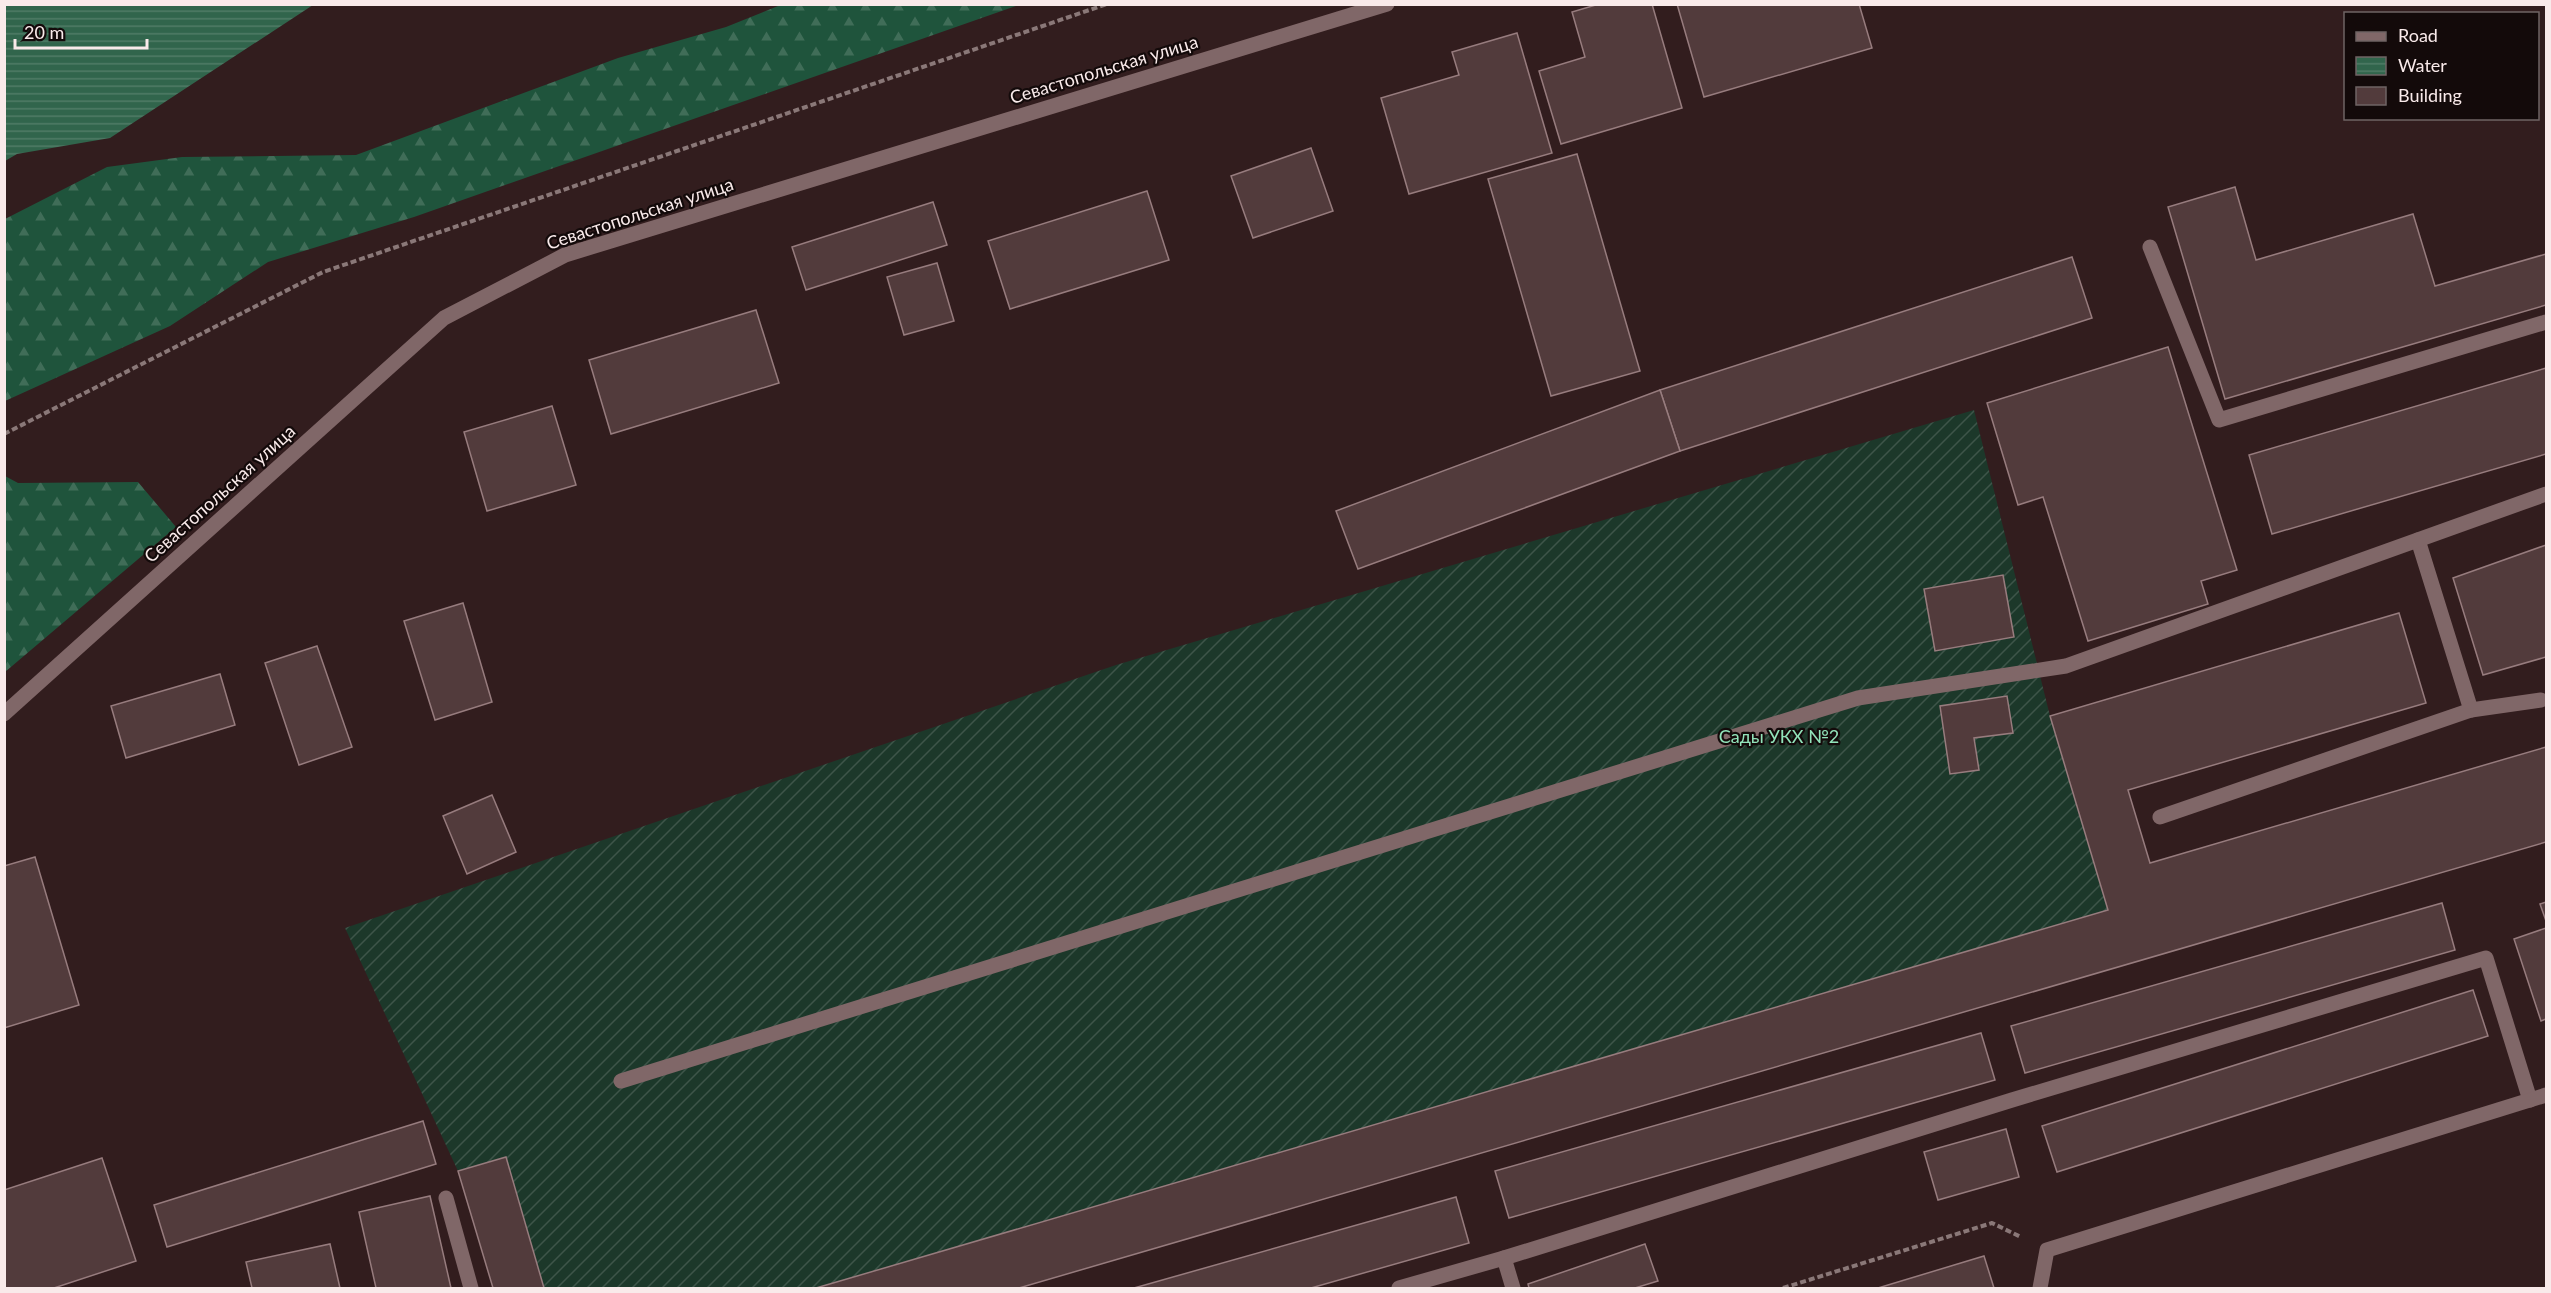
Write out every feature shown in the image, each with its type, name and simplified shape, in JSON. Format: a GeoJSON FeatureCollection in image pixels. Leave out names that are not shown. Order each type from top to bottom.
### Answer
{"type":"FeatureCollection","features":[{"type":"Feature","properties":{"kind":"street","name":"Севастопольская улица"},"geometry":{"type":"LineString","coordinates":[[4,714],[444,318],[565,255],[1387,4]]}},
{"type":"Feature","properties":{"kind":"street"},"geometry":{"type":"LineString","coordinates":[[2150,247],[2219,420],[2547,322]]}},
{"type":"Feature","properties":{"kind":"street"},"geometry":{"type":"LineString","coordinates":[[621,1081],[1858,698],[2066,666],[2547,494]]}},
{"type":"Feature","properties":{"kind":"street"},"geometry":{"type":"LineString","coordinates":[[2418,540],[2471,711]]}},
{"type":"Feature","properties":{"kind":"street"},"geometry":{"type":"LineString","coordinates":[[2160,817],[2471,711],[2541,700]]}},
{"type":"Feature","properties":{"kind":"street"},"geometry":{"type":"LineString","coordinates":[[1399,1288],[1504,1258],[2012,1100],[2486,958],[2530,1100]]}},
{"type":"Feature","properties":{"kind":"street"},"geometry":{"type":"LineString","coordinates":[[2040,1288],[2047,1250],[2547,1095]]}},
{"type":"Feature","properties":{"kind":"street"},"geometry":{"type":"LineString","coordinates":[[446,1198],[471,1288]]}},
{"type":"Feature","properties":{"kind":"street"},"geometry":{"type":"LineString","coordinates":[[1504,1258],[1513,1288]]}},
{"type":"Feature","properties":{"kind":"path"},"geometry":{"type":"LineString","coordinates":[[4,434],[323,272],[1107,4]]}},
{"type":"Feature","properties":{"kind":"path"},"geometry":{"type":"LineString","coordinates":[[1783,1288],[1992,1223],[2047,1250]]}},
{"type":"Feature","properties":{"kind":"green space"},"geometry":{"type":"Polygon","coordinates":[[[783,4],[1019,5],[414,217],[268,262],[170,326],[5,401],[5,219],[107,167],[182,157],[356,155],[618,58],[726,27],[783,4]]]}},
{"type":"Feature","properties":{"kind":"green space","name":"Сады УКХ №2"},"geometry":{"type":"Polygon","coordinates":[[[1974,410],[2050,716],[2108,910],[816,1288],[544,1288],[506,1157],[458,1171],[345,928],[1116,665],[1974,410]]]}},
{"type":"Feature","properties":{"kind":"green space"},"geometry":{"type":"Polygon","coordinates":[[[5,476],[18,483],[138,482],[176,527],[5,672],[5,476]]]}},
{"type":"Feature","properties":{"kind":"water"},"geometry":{"type":"Polygon","coordinates":[[[5,4],[313,5],[110,138],[17,154],[5,161],[5,4]]]}},
{"type":"Feature","properties":{"kind":"building"},"geometry":{"type":"Polygon","coordinates":[[[1599,4],[1652,4],[1682,108],[1561,144],[1539,71],[1585,57],[1572,12],[1599,4]]]}},
{"type":"Feature","properties":{"kind":"building"},"geometry":{"type":"Polygon","coordinates":[[[1677,4],[1859,4],[1872,48],[1704,97],[1677,4]]]}},
{"type":"Feature","properties":{"kind":"building"},"geometry":{"type":"Polygon","coordinates":[[[1517,33],[1552,153],[1409,194],[1381,98],[1459,75],[1452,52],[1517,33]]]}},
{"type":"Feature","properties":{"kind":"building"},"geometry":{"type":"Polygon","coordinates":[[[1311,148],[1333,211],[1253,238],[1231,176],[1311,148]]]}},
{"type":"Feature","properties":{"kind":"building"},"geometry":{"type":"Polygon","coordinates":[[[1577,154],[1640,371],[1551,396],[1488,179],[1577,154]]]}},
{"type":"Feature","properties":{"kind":"building"},"geometry":{"type":"Polygon","coordinates":[[[2235,187],[2256,260],[2413,214],[2435,286],[2546,254],[2546,305],[2225,399],[2168,207],[2235,187]]]}},
{"type":"Feature","properties":{"kind":"building"},"geometry":{"type":"Polygon","coordinates":[[[1147,191],[1169,260],[1010,309],[988,241],[1147,191]]]}},
{"type":"Feature","properties":{"kind":"building"},"geometry":{"type":"Polygon","coordinates":[[[933,202],[947,245],[806,290],[792,247],[933,202]]]}},
{"type":"Feature","properties":{"kind":"building"},"geometry":{"type":"Polygon","coordinates":[[[2072,257],[2092,318],[1680,451],[1660,390],[2072,257]]]}},
{"type":"Feature","properties":{"kind":"building"},"geometry":{"type":"Polygon","coordinates":[[[937,263],[954,321],[904,335],[887,277],[937,263]]]}},
{"type":"Feature","properties":{"kind":"building"},"geometry":{"type":"Polygon","coordinates":[[[756,310],[779,383],[611,434],[589,360],[756,310]]]}},
{"type":"Feature","properties":{"kind":"building"},"geometry":{"type":"Polygon","coordinates":[[[2168,347],[2237,570],[2201,581],[2208,604],[2088,641],[2043,497],[2018,505],[1987,403],[2168,347]]]}},
{"type":"Feature","properties":{"kind":"building"},"geometry":{"type":"Polygon","coordinates":[[[2546,368],[2546,454],[2272,534],[2249,455],[2546,368]]]}},
{"type":"Feature","properties":{"kind":"building"},"geometry":{"type":"Polygon","coordinates":[[[1660,390],[1680,451],[1358,569],[1336,511],[1660,390]]]}},
{"type":"Feature","properties":{"kind":"building"},"geometry":{"type":"Polygon","coordinates":[[[552,406],[576,485],[487,511],[464,432],[552,406]]]}},
{"type":"Feature","properties":{"kind":"building"},"geometry":{"type":"Polygon","coordinates":[[[2546,545],[2546,657],[2483,675],[2453,578],[2546,545]]]}},
{"type":"Feature","properties":{"kind":"building"},"geometry":{"type":"Polygon","coordinates":[[[2003,575],[2014,637],[1935,651],[1924,589],[2003,575]]]}},
{"type":"Feature","properties":{"kind":"building"},"geometry":{"type":"Polygon","coordinates":[[[463,603],[492,702],[435,720],[404,621],[463,603]]]}},
{"type":"Feature","properties":{"kind":"building"},"geometry":{"type":"Polygon","coordinates":[[[2399,613],[2426,703],[2128,790],[2150,863],[2546,747],[2546,842],[1019,1288],[816,1288],[2108,910],[2050,716],[2399,613]]]}},
{"type":"Feature","properties":{"kind":"building"},"geometry":{"type":"Polygon","coordinates":[[[317,646],[352,747],[299,765],[265,663],[317,646]]]}},
{"type":"Feature","properties":{"kind":"building"},"geometry":{"type":"Polygon","coordinates":[[[220,674],[235,725],[126,758],[111,706],[220,674]]]}},
{"type":"Feature","properties":{"kind":"building"},"geometry":{"type":"Polygon","coordinates":[[[2007,696],[2013,733],[1974,738],[1979,770],[1950,774],[1940,706],[2007,696]]]}},
{"type":"Feature","properties":{"kind":"building"},"geometry":{"type":"Polygon","coordinates":[[[492,795],[516,852],[467,874],[443,816],[492,795]]]}},
{"type":"Feature","properties":{"kind":"building"},"geometry":{"type":"Polygon","coordinates":[[[35,857],[79,1005],[4,1028],[4,866],[35,857]]]}},
{"type":"Feature","properties":{"kind":"building"},"geometry":{"type":"Polygon","coordinates":[[[2546,902],[2546,921],[2540,904],[2546,902]]]}},
{"type":"Feature","properties":{"kind":"building"},"geometry":{"type":"Polygon","coordinates":[[[2442,903],[2455,950],[2025,1073],[2011,1026],[2442,903]]]}},
{"type":"Feature","properties":{"kind":"building"},"geometry":{"type":"Polygon","coordinates":[[[2546,928],[2546,1019],[2541,1021],[2514,939],[2546,928]]]}},
{"type":"Feature","properties":{"kind":"building"},"geometry":{"type":"Polygon","coordinates":[[[2473,990],[2488,1036],[2057,1172],[2042,1126],[2473,990]]]}},
{"type":"Feature","properties":{"kind":"building"},"geometry":{"type":"Polygon","coordinates":[[[1981,1033],[1995,1080],[1509,1218],[1495,1171],[1981,1033]]]}},
{"type":"Feature","properties":{"kind":"building"},"geometry":{"type":"Polygon","coordinates":[[[423,1121],[436,1164],[167,1247],[154,1205],[423,1121]]]}},
{"type":"Feature","properties":{"kind":"building"},"geometry":{"type":"Polygon","coordinates":[[[2006,1129],[2019,1177],[1938,1200],[1924,1152],[2006,1129]]]}},
{"type":"Feature","properties":{"kind":"building"},"geometry":{"type":"Polygon","coordinates":[[[506,1157],[544,1288],[493,1288],[458,1171],[506,1157]]]}},
{"type":"Feature","properties":{"kind":"building"},"geometry":{"type":"Polygon","coordinates":[[[102,1158],[136,1261],[54,1288],[4,1288],[4,1190],[102,1158]]]}},
{"type":"Feature","properties":{"kind":"building"},"geometry":{"type":"Polygon","coordinates":[[[430,1196],[451,1288],[376,1288],[359,1212],[430,1196]]]}},
{"type":"Feature","properties":{"kind":"building"},"geometry":{"type":"Polygon","coordinates":[[[1456,1197],[1469,1243],[1311,1288],[1134,1288],[1456,1197]]]}},
{"type":"Feature","properties":{"kind":"building"},"geometry":{"type":"Polygon","coordinates":[[[330,1244],[340,1288],[252,1288],[246,1262],[330,1244]]]}},
{"type":"Feature","properties":{"kind":"building"},"geometry":{"type":"Polygon","coordinates":[[[1645,1244],[1658,1281],[1635,1288],[1529,1288],[1528,1284],[1645,1244]]]}},
{"type":"Feature","properties":{"kind":"building"},"geometry":{"type":"Polygon","coordinates":[[[1984,1256],[1994,1288],[1878,1288],[1984,1256]]]}}]}
